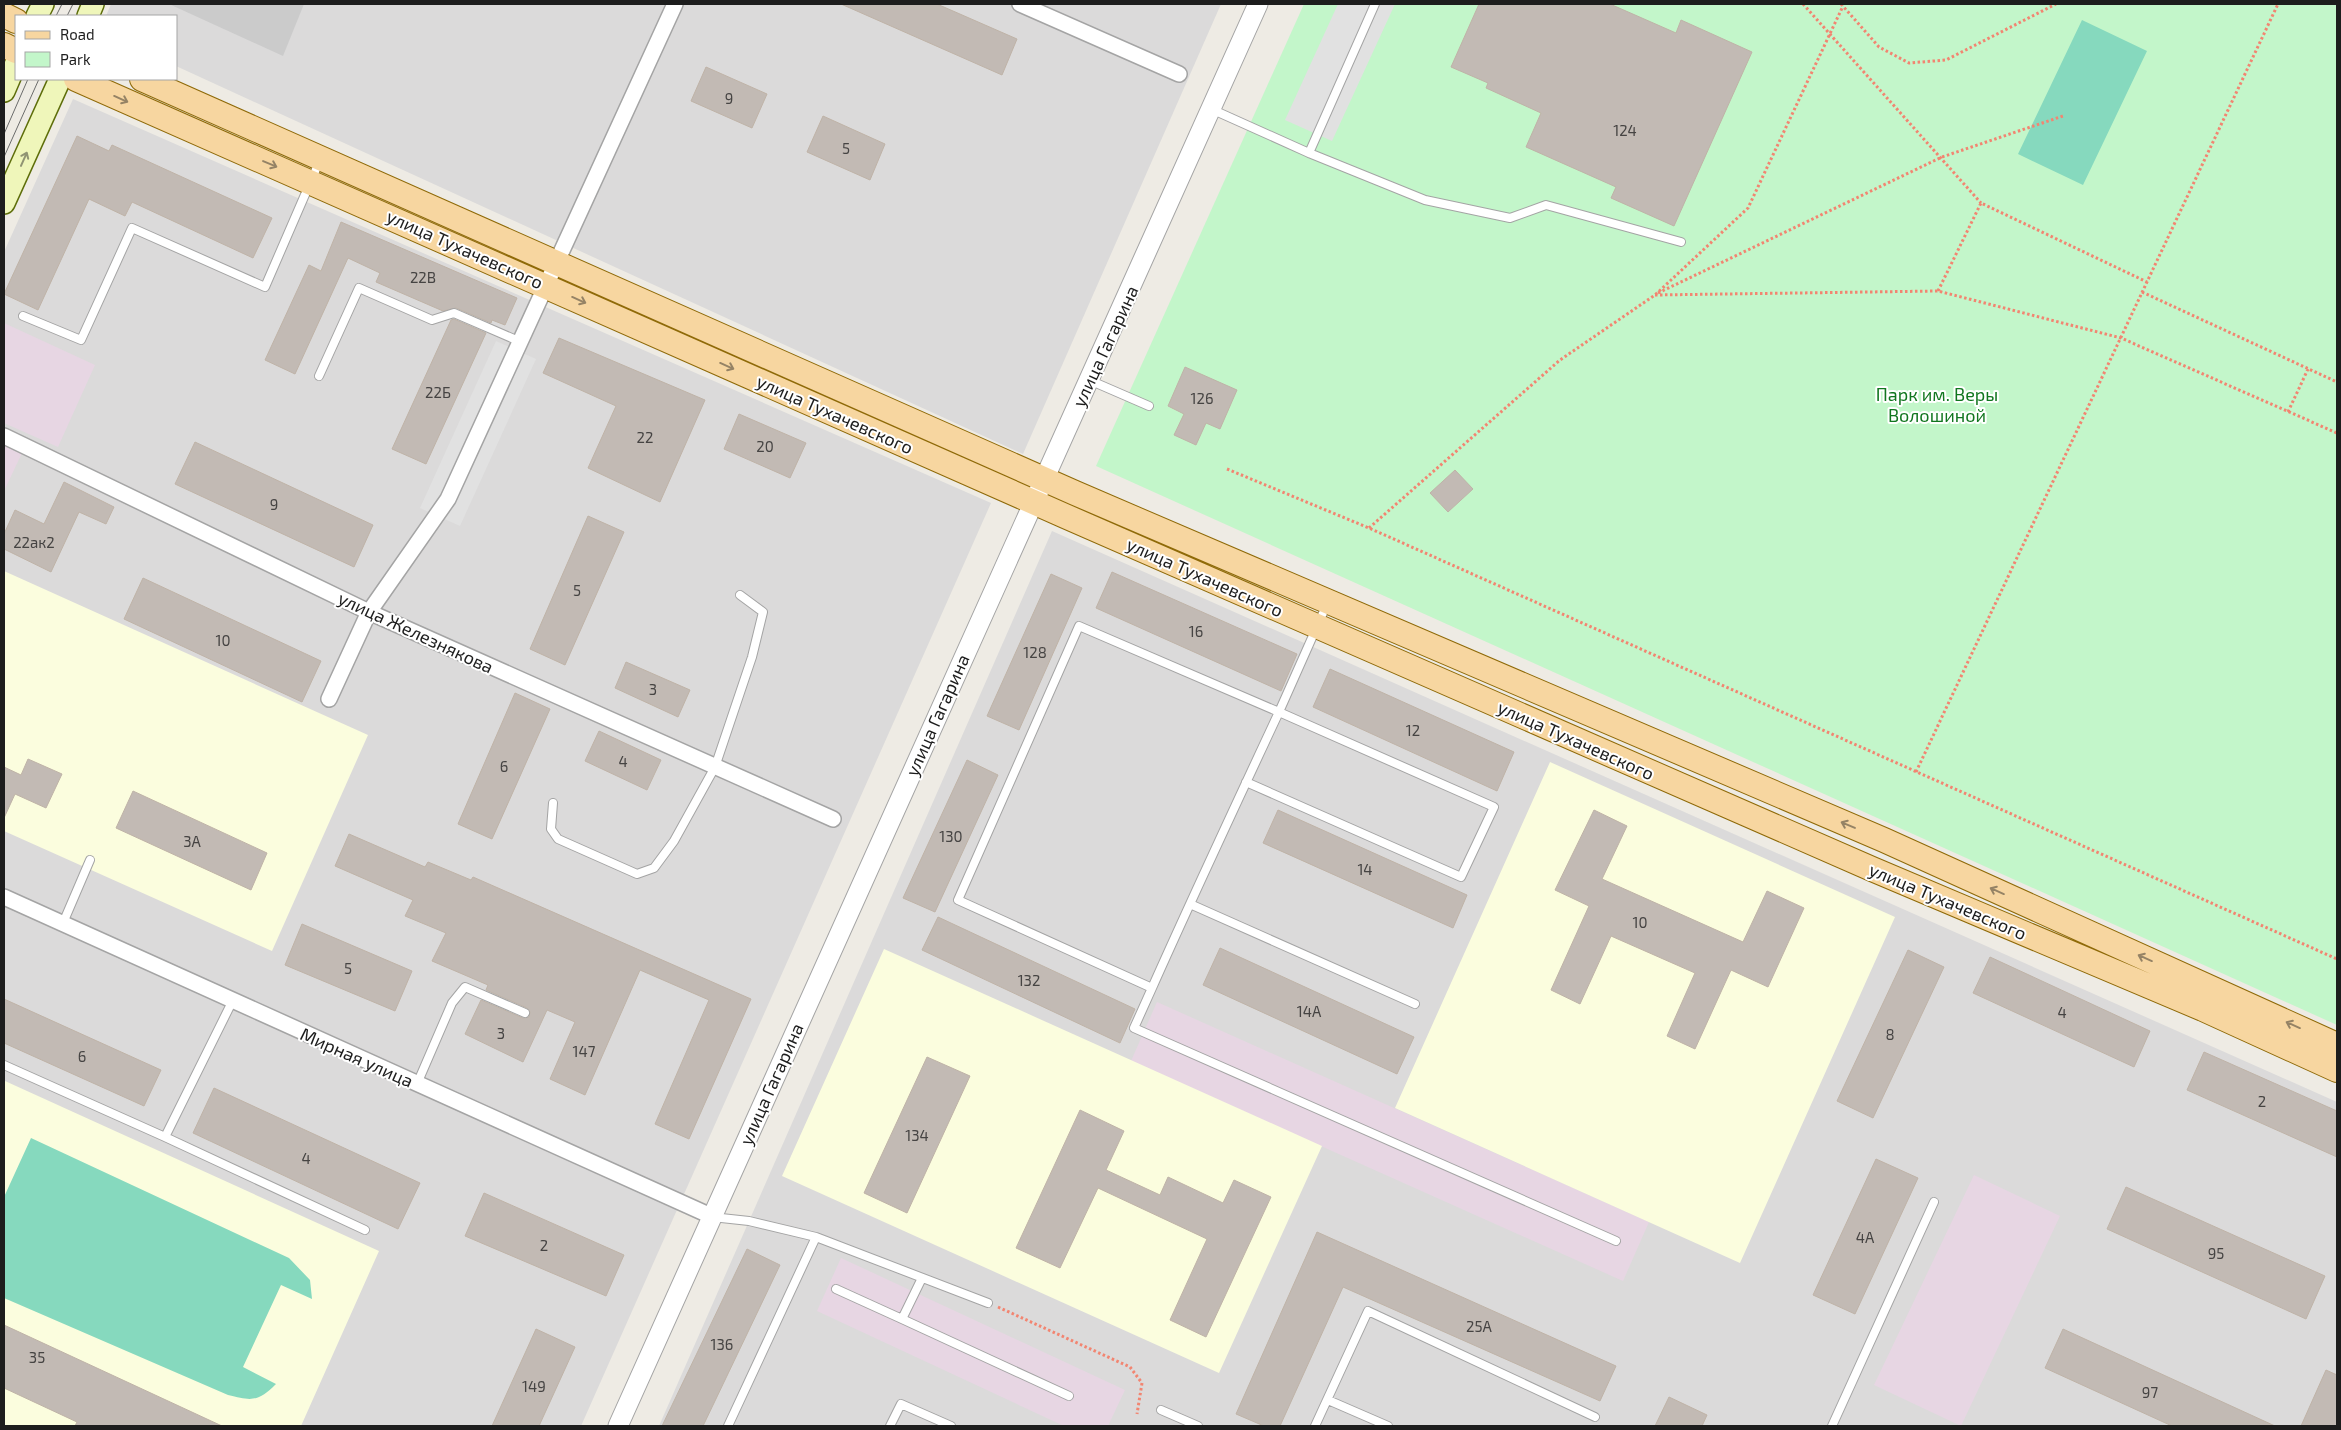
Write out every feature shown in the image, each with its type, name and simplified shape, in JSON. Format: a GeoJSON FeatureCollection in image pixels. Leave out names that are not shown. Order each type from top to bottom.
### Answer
{"type":"FeatureCollection","features":[{"type":"Feature","properties":{"kind":"main road"},"geometry":{"type":"LineString","coordinates":[[4,91],[15,66]]}},
{"type":"Feature","properties":{"kind":"main road"},"geometry":{"type":"LineString","coordinates":[[4,203],[60,80]]}},
{"type":"Feature","properties":{"kind":"main road","name":"улица Тухачевского"},"geometry":{"type":"LineString","coordinates":[[78,80],[1034,502],[1872,869],[2202,1009],[2337,1070]]}},
{"type":"Feature","properties":{"kind":"main road","name":"улица Тухачевского"},"geometry":{"type":"LineString","coordinates":[[144,80],[1044,479],[1894,844],[2337,1045]]}},
{"type":"Feature","properties":{"kind":"street"},"geometry":{"type":"LineString","coordinates":[[329,700],[370,612],[448,499],[675,4]]}},
{"type":"Feature","properties":{"kind":"street"},"geometry":{"type":"LineString","coordinates":[[1020,4],[1179,74]]}},
{"type":"Feature","properties":{"kind":"street","name":"улица Гагарина"},"geometry":{"type":"LineString","coordinates":[[618,1426],[710,1216],[1258,4]]}},
{"type":"Feature","properties":{"kind":"street","name":"улица Железнякова"},"geometry":{"type":"LineString","coordinates":[[4,436],[370,612],[834,819]]}},
{"type":"Feature","properties":{"kind":"street","name":"Мирная улица"},"geometry":{"type":"LineString","coordinates":[[4,897],[710,1216]]}},
{"type":"Feature","properties":{"kind":"lane"},"geometry":{"type":"LineString","coordinates":[[1309,153],[1375,4]]}},
{"type":"Feature","properties":{"kind":"lane"},"geometry":{"type":"LineString","coordinates":[[1211,109],[1309,153],[1424,200],[1510,218],[1546,205],[1682,242]]}},
{"type":"Feature","properties":{"kind":"lane"},"geometry":{"type":"LineString","coordinates":[[24,316],[81,340],[132,228],[265,287],[321,158]]}},
{"type":"Feature","properties":{"kind":"lane"},"geometry":{"type":"LineString","coordinates":[[319,376],[359,288],[432,320],[454,313],[521,342]]}},
{"type":"Feature","properties":{"kind":"lane"},"geometry":{"type":"LineString","coordinates":[[1089,380],[1150,406]]}},
{"type":"Feature","properties":{"kind":"lane"},"geometry":{"type":"LineString","coordinates":[[553,803],[551,829],[558,839],[637,874],[654,868],[674,841],[715,767],[752,657],[763,612],[740,595]]}},
{"type":"Feature","properties":{"kind":"lane"},"geometry":{"type":"LineString","coordinates":[[1328,602],[1134,1028],[1616,1241]]}},
{"type":"Feature","properties":{"kind":"lane"},"geometry":{"type":"LineString","coordinates":[[1152,988],[958,900],[1079,626],[1494,806],[1461,877],[1246,782]]}},
{"type":"Feature","properties":{"kind":"lane"},"geometry":{"type":"LineString","coordinates":[[63,923],[90,860]]}},
{"type":"Feature","properties":{"kind":"lane"},"geometry":{"type":"LineString","coordinates":[[1190,904],[1415,1004]]}},
{"type":"Feature","properties":{"kind":"lane"},"geometry":{"type":"LineString","coordinates":[[417,1084],[452,1003],[465,987],[526,1013]]}},
{"type":"Feature","properties":{"kind":"lane"},"geometry":{"type":"LineString","coordinates":[[165,1137],[233,1000]]}},
{"type":"Feature","properties":{"kind":"lane"},"geometry":{"type":"LineString","coordinates":[[4,1064],[365,1230]]}},
{"type":"Feature","properties":{"kind":"lane"},"geometry":{"type":"LineString","coordinates":[[1832,1426],[1934,1202]]}},
{"type":"Feature","properties":{"kind":"lane"},"geometry":{"type":"LineString","coordinates":[[710,1216],[749,1221],[816,1237],[988,1303]]}},
{"type":"Feature","properties":{"kind":"lane"},"geometry":{"type":"LineString","coordinates":[[728,1426],[816,1237]]}},
{"type":"Feature","properties":{"kind":"lane"},"geometry":{"type":"LineString","coordinates":[[902,1319],[922,1278]]}},
{"type":"Feature","properties":{"kind":"lane"},"geometry":{"type":"LineString","coordinates":[[836,1289],[1069,1396]]}},
{"type":"Feature","properties":{"kind":"lane"},"geometry":{"type":"LineString","coordinates":[[1315,1426],[1368,1311],[1595,1417]]}},
{"type":"Feature","properties":{"kind":"lane"},"geometry":{"type":"LineString","coordinates":[[1328,1400],[1388,1426]]}},
{"type":"Feature","properties":{"kind":"lane"},"geometry":{"type":"LineString","coordinates":[[890,1426],[902,1404],[951,1426]]}},
{"type":"Feature","properties":{"kind":"lane"},"geometry":{"type":"LineString","coordinates":[[1161,1410],[1198,1426]]}},
{"type":"Feature","properties":{"kind":"path"},"geometry":{"type":"LineString","coordinates":[[1803,4],[1942,157],[1981,203],[2147,282]]}},
{"type":"Feature","properties":{"kind":"path"},"geometry":{"type":"LineString","coordinates":[[1655,295],[1748,208],[1842,5],[1880,47],[1909,63],[1946,60],[2056,4]]}},
{"type":"Feature","properties":{"kind":"path"},"geometry":{"type":"LineString","coordinates":[[1916,772],[2278,4]]}},
{"type":"Feature","properties":{"kind":"path"},"geometry":{"type":"LineString","coordinates":[[1369,528],[1560,360],[1655,295],[1942,157],[2064,116]]}},
{"type":"Feature","properties":{"kind":"path"},"geometry":{"type":"LineString","coordinates":[[1938,291],[1981,203]]}},
{"type":"Feature","properties":{"kind":"path"},"geometry":{"type":"LineString","coordinates":[[1655,295],[1938,291],[2121,338],[2337,433]]}},
{"type":"Feature","properties":{"kind":"path"},"geometry":{"type":"LineString","coordinates":[[2142,292],[2337,382]]}},
{"type":"Feature","properties":{"kind":"path"},"geometry":{"type":"LineString","coordinates":[[2288,412],[2308,369]]}},
{"type":"Feature","properties":{"kind":"path"},"geometry":{"type":"LineString","coordinates":[[1227,469],[1369,528],[2337,959]]}},
{"type":"Feature","properties":{"kind":"path"},"geometry":{"type":"LineString","coordinates":[[988,1303],[1130,1367],[1142,1383],[1138,1414]]}},
{"type":"Feature","properties":{"kind":"shaded area"},"geometry":{"type":"Polygon","coordinates":[[[111,4],[1221,4],[1023,454],[178,67],[178,15],[106,15],[111,4]]]}},
{"type":"Feature","properties":{"kind":"shaded area"},"geometry":{"type":"Polygon","coordinates":[[[169,4],[304,4],[283,56],[169,4]]]}},
{"type":"Feature","properties":{"kind":"shaded area"},"geometry":{"type":"Polygon","coordinates":[[[1338,4],[1395,4],[1332,141],[1285,120],[1338,4]]]}},
{"type":"Feature","properties":{"kind":"shaded area"},"geometry":{"type":"Polygon","coordinates":[[[73,99],[991,503],[581,1426],[4,1426],[4,252],[73,99]]]}},
{"type":"Feature","properties":{"kind":"shaded area"},"geometry":{"type":"Polygon","coordinates":[[[4,323],[95,365],[58,447],[4,423],[4,323]]]}},
{"type":"Feature","properties":{"kind":"shaded area"},"geometry":{"type":"Polygon","coordinates":[[[496,341],[536,359],[460,526],[420,508],[496,341]]]}},
{"type":"Feature","properties":{"kind":"shaded area"},"geometry":{"type":"Polygon","coordinates":[[[4,445],[22,453],[4,491],[4,445]]]}},
{"type":"Feature","properties":{"kind":"shaded area"},"geometry":{"type":"Polygon","coordinates":[[[1052,531],[2337,1102],[2337,1426],[659,1426],[1052,531]]]}},
{"type":"Feature","properties":{"kind":"shaded area"},"geometry":{"type":"Polygon","coordinates":[[[4,571],[368,735],[272,951],[4,831],[4,571]]]}},
{"type":"Feature","properties":{"kind":"shaded area"},"geometry":{"type":"Polygon","coordinates":[[[1550,762],[1895,917],[1740,1263],[1395,1108],[1550,762]]]}},
{"type":"Feature","properties":{"kind":"shaded area"},"geometry":{"type":"Polygon","coordinates":[[[884,949],[1322,1146],[1219,1373],[782,1176],[884,949]]]}},
{"type":"Feature","properties":{"kind":"shaded area"},"geometry":{"type":"Polygon","coordinates":[[[1157,1002],[1649,1222],[1623,1281],[1131,1061],[1157,1002]]]}},
{"type":"Feature","properties":{"kind":"shaded area"},"geometry":{"type":"Polygon","coordinates":[[[5,1081],[379,1251],[301,1426],[4,1426],[5,1081]]]}},
{"type":"Feature","properties":{"kind":"shaded area"},"geometry":{"type":"Polygon","coordinates":[[[1974,1175],[2060,1216],[1961,1426],[1874,1385],[1974,1175]]]}},
{"type":"Feature","properties":{"kind":"shaded area"},"geometry":{"type":"Polygon","coordinates":[[[841,1258],[1125,1390],[1108,1426],[1064,1426],[817,1311],[841,1258]]]}},
{"type":"Feature","properties":{"kind":"green space","name":"Парк им. Веры Волошиной"},"geometry":{"type":"Polygon","coordinates":[[[1304,4],[2337,4],[2337,1025],[1096,466],[1304,4]]]}},
{"type":"Feature","properties":{"kind":"green space"},"geometry":{"type":"Polygon","coordinates":[[[2082,20],[2147,51],[2083,185],[2018,154],[2082,20]]]}},
{"type":"Feature","properties":{"kind":"green space"},"geometry":{"type":"Polygon","coordinates":[[[31,1138],[289,1258],[310,1280],[312,1299],[281,1285],[243,1367],[276,1384],[259,1397],[249,1399],[228,1395],[4,1298],[4,1197],[31,1138]]]}},
{"type":"Feature","properties":{"kind":"building"},"geometry":{"type":"Polygon","coordinates":[[[841,4],[937,4],[1017,39],[1002,75],[841,4]]]}},
{"type":"Feature","properties":{"kind":"building"},"geometry":{"type":"Polygon","coordinates":[[[1479,4],[1610,4],[1676,33],[1681,20],[1752,52],[1674,226],[1611,198],[1616,187],[1526,147],[1541,113],[1486,88],[1488,83],[1451,67],[1479,4]]]}},
{"type":"Feature","properties":{"kind":"building"},"geometry":{"type":"Polygon","coordinates":[[[706,67],[767,94],[752,128],[691,101],[706,67]]]}},
{"type":"Feature","properties":{"kind":"building"},"geometry":{"type":"Polygon","coordinates":[[[823,116],[885,144],[870,180],[807,152],[823,116]]]}},
{"type":"Feature","properties":{"kind":"building"},"geometry":{"type":"Polygon","coordinates":[[[77,136],[109,151],[112,145],[272,218],[253,258],[132,202],[125,216],[89,199],[38,310],[4,294],[77,136]]]}},
{"type":"Feature","properties":{"kind":"building"},"geometry":{"type":"Polygon","coordinates":[[[341,222],[517,298],[505,325],[492,320],[491,323],[456,308],[443,311],[376,282],[380,273],[348,258],[295,374],[265,360],[309,265],[321,271],[341,222]]]}},
{"type":"Feature","properties":{"kind":"building"},"geometry":{"type":"Polygon","coordinates":[[[454,319],[486,333],[426,464],[392,449],[451,320],[454,319]]]}},
{"type":"Feature","properties":{"kind":"building"},"geometry":{"type":"Polygon","coordinates":[[[559,338],[705,400],[660,502],[588,468],[616,406],[543,373],[559,338]]]}},
{"type":"Feature","properties":{"kind":"building"},"geometry":{"type":"Polygon","coordinates":[[[1185,367],[1237,390],[1220,429],[1206,423],[1196,445],[1174,435],[1184,414],[1168,406],[1185,367]]]}},
{"type":"Feature","properties":{"kind":"building"},"geometry":{"type":"Polygon","coordinates":[[[739,414],[806,443],[790,478],[724,449],[739,414]]]}},
{"type":"Feature","properties":{"kind":"building"},"geometry":{"type":"Polygon","coordinates":[[[195,442],[373,525],[354,567],[175,484],[195,442]]]}},
{"type":"Feature","properties":{"kind":"building"},"geometry":{"type":"Polygon","coordinates":[[[1455,470],[1473,489],[1448,512],[1430,493],[1455,470]]]}},
{"type":"Feature","properties":{"kind":"building"},"geometry":{"type":"Polygon","coordinates":[[[64,482],[114,507],[106,524],[79,512],[51,572],[4,549],[4,534],[15,510],[44,524],[64,482]]]}},
{"type":"Feature","properties":{"kind":"building"},"geometry":{"type":"Polygon","coordinates":[[[588,516],[624,532],[565,665],[530,649],[588,516]]]}},
{"type":"Feature","properties":{"kind":"building"},"geometry":{"type":"Polygon","coordinates":[[[1112,572],[1297,654],[1281,691],[1096,608],[1112,572]]]}},
{"type":"Feature","properties":{"kind":"building"},"geometry":{"type":"Polygon","coordinates":[[[1051,574],[1082,588],[1019,730],[987,716],[1051,574]]]}},
{"type":"Feature","properties":{"kind":"building"},"geometry":{"type":"Polygon","coordinates":[[[143,578],[321,661],[302,702],[124,619],[143,578]]]}},
{"type":"Feature","properties":{"kind":"building"},"geometry":{"type":"Polygon","coordinates":[[[626,662],[690,690],[678,717],[615,688],[626,662]]]}},
{"type":"Feature","properties":{"kind":"building"},"geometry":{"type":"Polygon","coordinates":[[[1330,669],[1514,752],[1497,791],[1313,707],[1330,669]]]}},
{"type":"Feature","properties":{"kind":"building"},"geometry":{"type":"Polygon","coordinates":[[[515,693],[550,709],[492,839],[458,824],[515,693]]]}},
{"type":"Feature","properties":{"kind":"building"},"geometry":{"type":"Polygon","coordinates":[[[599,731],[661,760],[647,790],[585,761],[599,731]]]}},
{"type":"Feature","properties":{"kind":"building"},"geometry":{"type":"Polygon","coordinates":[[[28,759],[62,774],[46,808],[15,794],[4,818],[4,767],[21,775],[28,759]]]}},
{"type":"Feature","properties":{"kind":"building"},"geometry":{"type":"Polygon","coordinates":[[[967,760],[998,775],[935,912],[903,898],[967,760]]]}},
{"type":"Feature","properties":{"kind":"building"},"geometry":{"type":"Polygon","coordinates":[[[133,791],[267,853],[251,890],[116,828],[133,791]]]}},
{"type":"Feature","properties":{"kind":"building"},"geometry":{"type":"Polygon","coordinates":[[[1278,810],[1467,895],[1453,928],[1263,843],[1278,810]]]}},
{"type":"Feature","properties":{"kind":"building"},"geometry":{"type":"Polygon","coordinates":[[[1594,810],[1627,826],[1602,879],[1743,942],[1767,891],[1804,908],[1768,987],[1731,970],[1695,1049],[1667,1036],[1695,973],[1611,936],[1580,1004],[1551,990],[1589,906],[1555,890],[1594,810]]]}},
{"type":"Feature","properties":{"kind":"building"},"geometry":{"type":"Polygon","coordinates":[[[349,834],[425,867],[428,862],[471,880],[473,877],[751,999],[689,1139],[655,1124],[709,1000],[640,970],[585,1095],[550,1079],[575,1022],[547,1010],[523,1062],[465,1034],[481,1000],[523,1018],[529,1017],[530,1012],[527,1008],[486,990],[488,985],[432,961],[446,933],[405,916],[413,900],[335,866],[349,834]]]}},
{"type":"Feature","properties":{"kind":"building"},"geometry":{"type":"Polygon","coordinates":[[[938,917],[1135,1009],[1120,1043],[922,950],[938,917]]]}},
{"type":"Feature","properties":{"kind":"building"},"geometry":{"type":"Polygon","coordinates":[[[302,924],[412,971],[395,1011],[285,965],[302,924]]]}},
{"type":"Feature","properties":{"kind":"building"},"geometry":{"type":"Polygon","coordinates":[[[1220,948],[1414,1037],[1397,1074],[1203,985],[1220,948]]]}},
{"type":"Feature","properties":{"kind":"building"},"geometry":{"type":"Polygon","coordinates":[[[1908,950],[1944,967],[1873,1118],[1837,1101],[1908,950]]]}},
{"type":"Feature","properties":{"kind":"building"},"geometry":{"type":"Polygon","coordinates":[[[1990,957],[2150,1031],[2134,1067],[1973,993],[1990,957]]]}},
{"type":"Feature","properties":{"kind":"building"},"geometry":{"type":"Polygon","coordinates":[[[4,999],[161,1070],[144,1106],[4,1043],[4,999]]]}},
{"type":"Feature","properties":{"kind":"building"},"geometry":{"type":"Polygon","coordinates":[[[2204,1052],[2337,1111],[2337,1157],[2187,1090],[2204,1052]]]}},
{"type":"Feature","properties":{"kind":"building"},"geometry":{"type":"Polygon","coordinates":[[[927,1057],[970,1076],[907,1213],[864,1193],[927,1057]]]}},
{"type":"Feature","properties":{"kind":"building"},"geometry":{"type":"Polygon","coordinates":[[[214,1088],[420,1183],[398,1229],[193,1133],[214,1088]]]}},
{"type":"Feature","properties":{"kind":"building"},"geometry":{"type":"Polygon","coordinates":[[[1080,1110],[1124,1131],[1106,1170],[1160,1195],[1168,1177],[1223,1203],[1234,1180],[1271,1197],[1206,1337],[1170,1320],[1207,1239],[1098,1188],[1060,1268],[1016,1248],[1080,1110]]]}},
{"type":"Feature","properties":{"kind":"building"},"geometry":{"type":"Polygon","coordinates":[[[1876,1159],[1918,1178],[1855,1314],[1813,1295],[1876,1159]]]}},
{"type":"Feature","properties":{"kind":"building"},"geometry":{"type":"Polygon","coordinates":[[[2126,1187],[2325,1276],[2306,1319],[2107,1229],[2126,1187]]]}},
{"type":"Feature","properties":{"kind":"building"},"geometry":{"type":"Polygon","coordinates":[[[484,1193],[624,1255],[606,1296],[465,1236],[484,1193]]]}},
{"type":"Feature","properties":{"kind":"building"},"geometry":{"type":"Polygon","coordinates":[[[1317,1232],[1616,1366],[1600,1401],[1343,1287],[1280,1426],[1264,1426],[1236,1414],[1317,1232]]]}},
{"type":"Feature","properties":{"kind":"building"},"geometry":{"type":"Polygon","coordinates":[[[747,1249],[780,1265],[703,1426],[662,1426],[747,1249]]]}},
{"type":"Feature","properties":{"kind":"building"},"geometry":{"type":"Polygon","coordinates":[[[4,1325],[222,1426],[75,1426],[77,1422],[4,1388],[4,1325]]]}},
{"type":"Feature","properties":{"kind":"building"},"geometry":{"type":"Polygon","coordinates":[[[536,1329],[575,1347],[539,1426],[492,1426],[536,1329]]]}},
{"type":"Feature","properties":{"kind":"building"},"geometry":{"type":"Polygon","coordinates":[[[2063,1329],[2275,1426],[2172,1426],[2045,1368],[2063,1329]]]}},
{"type":"Feature","properties":{"kind":"building"},"geometry":{"type":"Polygon","coordinates":[[[2326,1370],[2337,1375],[2337,1426],[2301,1426],[2326,1370]]]}},
{"type":"Feature","properties":{"kind":"building"},"geometry":{"type":"Polygon","coordinates":[[[1669,1397],[1707,1415],[1702,1426],[1655,1426],[1669,1397]]]}},
{"type":"Feature","properties":{"kind":"tram line"},"geometry":{"type":"LineString","coordinates":[[56,15],[62,4]]}},
{"type":"Feature","properties":{"kind":"tram line"},"geometry":{"type":"LineString","coordinates":[[68,15],[73,4]]}},
{"type":"Feature","properties":{"kind":"tram line"},"geometry":{"type":"LineString","coordinates":[[4,134],[28,80]]}},
{"type":"Feature","properties":{"kind":"tram line"},"geometry":{"type":"LineString","coordinates":[[4,157],[39,80]]}}]}
